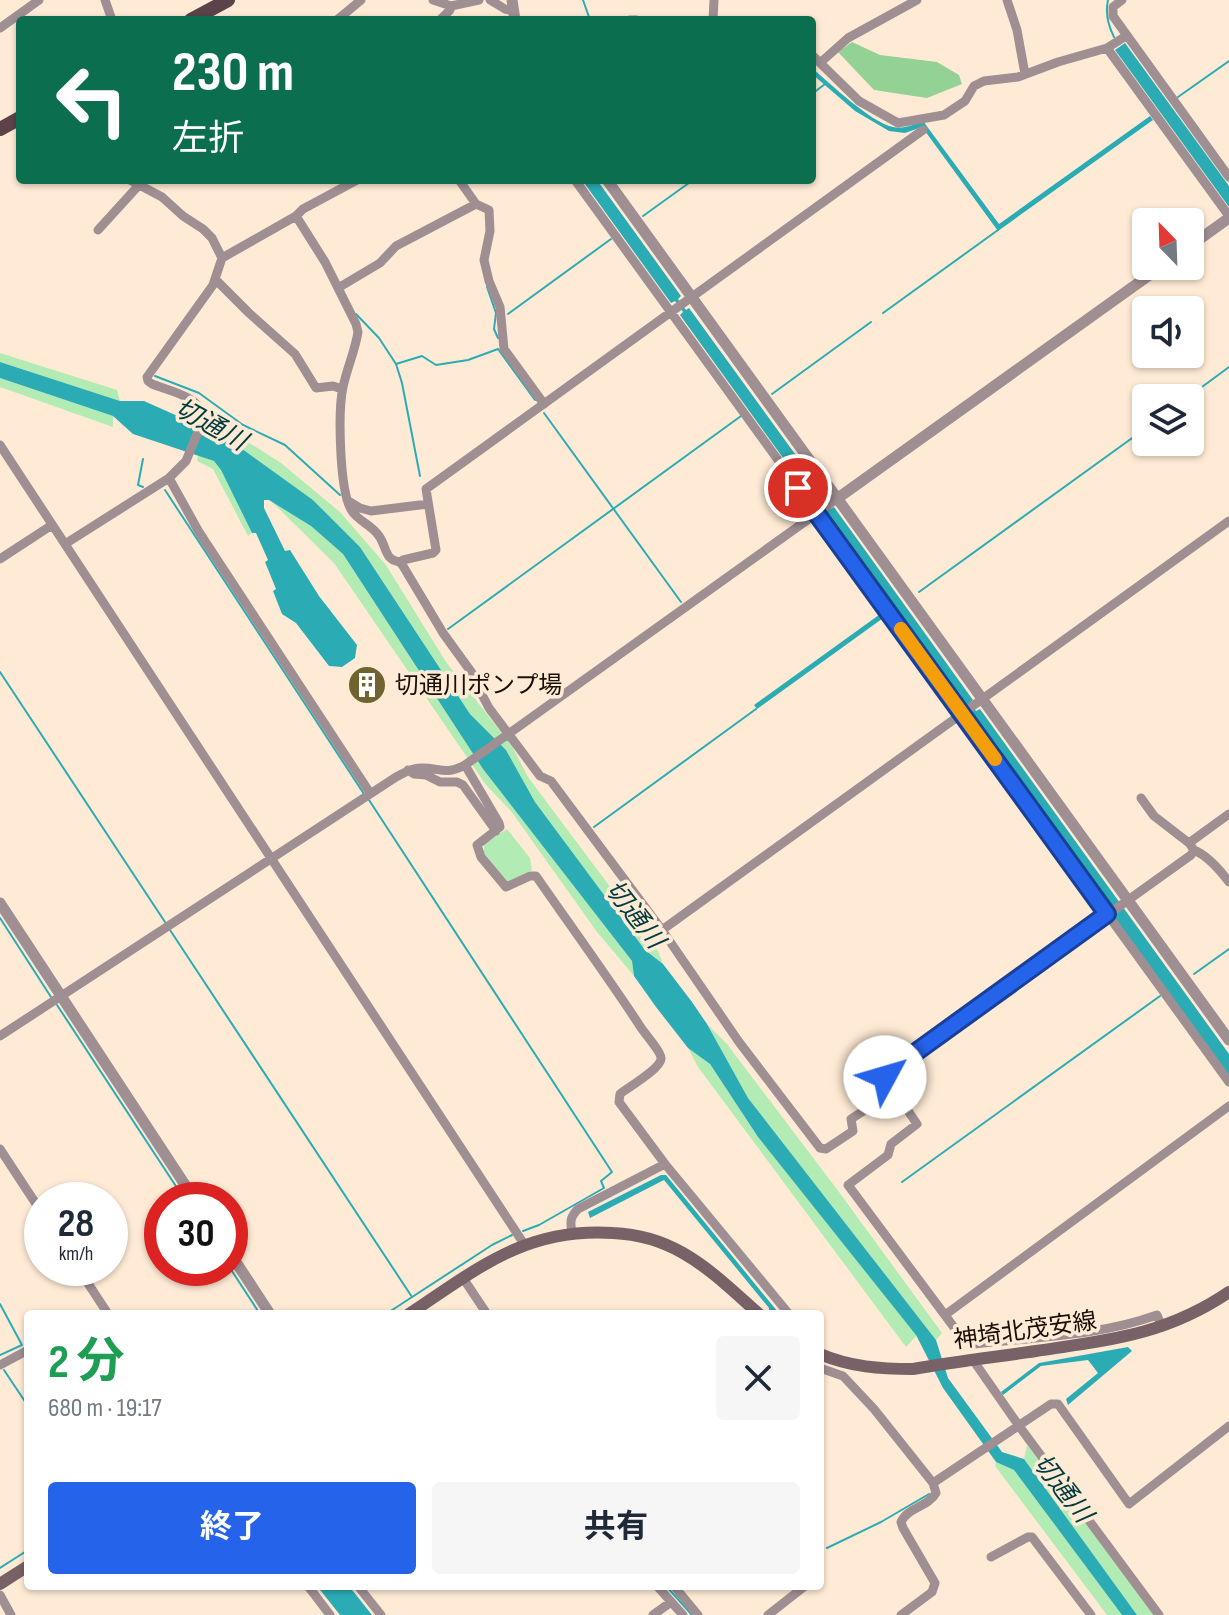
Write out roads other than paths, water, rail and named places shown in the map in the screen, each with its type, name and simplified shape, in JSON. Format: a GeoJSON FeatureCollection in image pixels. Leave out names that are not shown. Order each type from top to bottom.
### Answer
{"type":"FeatureCollection","features":[{"type":"Feature","properties":{"kind":"main road"},"geometry":{"type":"LineString","coordinates":[[198,16],[228,0]]}},
{"type":"Feature","properties":{"kind":"main road"},"geometry":{"type":"LineString","coordinates":[[418,1310],[469,1286],[495,1258],[524,1244],[547,1237],[596,1232],[628,1234],[682,1252],[754,1310]]}},
{"type":"Feature","properties":{"kind":"main road","name":"神埼北茂安線"},"geometry":{"type":"LineString","coordinates":[[824,1355],[857,1366],[913,1369],[1093,1343],[1162,1327],[1229,1292]]}},
{"type":"Feature","properties":{"kind":"main road"},"geometry":{"type":"LineString","coordinates":[[0,1584],[24,1569]]}},
{"type":"Feature","properties":{"kind":"street"},"geometry":{"type":"LineString","coordinates":[[17,16],[39,0]]}},
{"type":"Feature","properties":{"kind":"street"},"geometry":{"type":"LineString","coordinates":[[342,16],[361,0]]}},
{"type":"Feature","properties":{"kind":"street"},"geometry":{"type":"LineString","coordinates":[[433,0],[451,6],[479,0]]}},
{"type":"Feature","properties":{"kind":"street"},"geometry":{"type":"LineString","coordinates":[[490,0],[505,9],[514,10]]}},
{"type":"Feature","properties":{"kind":"street"},"geometry":{"type":"LineString","coordinates":[[821,62],[848,38],[917,0]]}},
{"type":"Feature","properties":{"kind":"street"},"geometry":{"type":"LineString","coordinates":[[1007,0],[1017,30],[1025,74]]}},
{"type":"Feature","properties":{"kind":"street"},"geometry":{"type":"LineString","coordinates":[[1122,0],[1113,7],[1113,16],[1229,177]]}},
{"type":"Feature","properties":{"kind":"street"},"geometry":{"type":"LineString","coordinates":[[444,16],[451,6]]}},
{"type":"Feature","properties":{"kind":"street"},"geometry":{"type":"LineString","coordinates":[[816,58],[859,101],[898,123],[944,115],[965,101],[974,86],[984,81],[1018,77],[1107,48],[1126,36]]}},
{"type":"Feature","properties":{"kind":"street"},"geometry":{"type":"LineString","coordinates":[[1107,48],[1229,217],[1204,236]]}},
{"type":"Feature","properties":{"kind":"street"},"geometry":{"type":"LineString","coordinates":[[296,216],[325,262],[358,332],[342,389],[344,491],[352,511],[374,528],[392,561],[400,562],[436,550],[426,489],[923,130]]}},
{"type":"Feature","properties":{"kind":"street"},"geometry":{"type":"LineString","coordinates":[[98,230],[132,184]]}},
{"type":"Feature","properties":{"kind":"street"},"geometry":{"type":"LineString","coordinates":[[65,544],[169,478],[186,461],[204,417],[194,401],[152,384],[147,377],[216,280],[222,258],[212,238],[203,229],[162,197],[138,184]]}},
{"type":"Feature","properties":{"kind":"street"},"geometry":{"type":"LineString","coordinates":[[222,258],[350,184]]}},
{"type":"Feature","properties":{"kind":"street"},"geometry":{"type":"LineString","coordinates":[[462,184],[476,204],[489,210],[490,231],[484,260],[500,307],[504,349],[544,404]]}},
{"type":"Feature","properties":{"kind":"street"},"geometry":{"type":"LineString","coordinates":[[578,184],[681,305],[827,506],[971,706],[1108,914],[1229,1082]]}},
{"type":"Feature","properties":{"kind":"street"},"geometry":{"type":"LineString","coordinates":[[609,184],[681,305],[971,706],[1229,1040]]}},
{"type":"Feature","properties":{"kind":"street"},"geometry":{"type":"LineString","coordinates":[[338,288],[380,263],[396,246],[476,204]]}},
{"type":"Feature","properties":{"kind":"street"},"geometry":{"type":"LineString","coordinates":[[216,280],[295,354],[316,388],[333,386],[342,389]]}},
{"type":"Feature","properties":{"kind":"street"},"geometry":{"type":"LineString","coordinates":[[0,1036],[408,770],[451,771],[466,764],[1142,280]]}},
{"type":"Feature","properties":{"kind":"street"},"geometry":{"type":"LineString","coordinates":[[0,445],[524,1244]]}},
{"type":"Feature","properties":{"kind":"street"},"geometry":{"type":"LineString","coordinates":[[169,478],[199,532],[370,793]]}},
{"type":"Feature","properties":{"kind":"street"},"geometry":{"type":"LineString","coordinates":[[347,500],[371,511],[428,504]]}},
{"type":"Feature","properties":{"kind":"street"},"geometry":{"type":"LineString","coordinates":[[662,930],[1229,521]]}},
{"type":"Feature","properties":{"kind":"street"},"geometry":{"type":"LineString","coordinates":[[0,559],[52,525]]}},
{"type":"Feature","properties":{"kind":"street"},"geometry":{"type":"LineString","coordinates":[[400,562],[443,633],[477,680],[489,708],[507,734],[540,776],[551,781],[662,930],[739,1042],[820,1148],[826,1149],[853,1131],[851,1119],[894,1091]]}},
{"type":"Feature","properties":{"kind":"street"},"geometry":{"type":"LineString","coordinates":[[466,764],[500,827],[477,845],[481,857],[506,887],[536,876],[661,1054],[657,1068],[620,1094],[619,1102],[665,1164],[786,1310]]}},
{"type":"Feature","properties":{"kind":"street"},"geometry":{"type":"LineString","coordinates":[[408,770],[440,782],[463,785],[496,831]]}},
{"type":"Feature","properties":{"kind":"street"},"geometry":{"type":"LineString","coordinates":[[1141,798],[1154,816],[1200,852],[1229,882]]}},
{"type":"Feature","properties":{"kind":"street"},"geometry":{"type":"LineString","coordinates":[[1162,1327],[1157,1315],[1103,1330],[975,1344],[956,1330],[848,1185],[888,1155],[891,1144],[917,1124],[885,1077],[887,1073],[1191,855],[1191,846],[1229,814]]}},
{"type":"Feature","properties":{"kind":"street"},"geometry":{"type":"LineString","coordinates":[[0,903],[183,1182]]}},
{"type":"Feature","properties":{"kind":"street"},"geometry":{"type":"LineString","coordinates":[[945,1315],[1229,1106]]}},
{"type":"Feature","properties":{"kind":"street"},"geometry":{"type":"LineString","coordinates":[[0,1149],[24,1186]]}},
{"type":"Feature","properties":{"kind":"street"},"geometry":{"type":"LineString","coordinates":[[572,1233],[570,1222],[578,1209],[665,1164]]}},
{"type":"Feature","properties":{"kind":"street"},"geometry":{"type":"LineString","coordinates":[[248,1280],[267,1310]]}},
{"type":"Feature","properties":{"kind":"street"},"geometry":{"type":"LineString","coordinates":[[88,1286],[102,1310]]}},
{"type":"Feature","properties":{"kind":"street"},"geometry":{"type":"LineString","coordinates":[[469,1286],[484,1310]]}},
{"type":"Feature","properties":{"kind":"street"},"geometry":{"type":"LineString","coordinates":[[0,1365],[24,1352]]}},
{"type":"Feature","properties":{"kind":"street"},"geometry":{"type":"LineString","coordinates":[[973,1360],[1159,1615]]}},
{"type":"Feature","properties":{"kind":"street"},"geometry":{"type":"LineString","coordinates":[[824,1369],[843,1376],[874,1409],[933,1483],[936,1493],[933,1498],[907,1513],[901,1522],[933,1578],[935,1588],[929,1596],[901,1615]]}},
{"type":"Feature","properties":{"kind":"street"},"geometry":{"type":"LineString","coordinates":[[933,1483],[1051,1404],[1058,1404],[1129,1504],[1229,1426]]}},
{"type":"Feature","properties":{"kind":"street"},"geometry":{"type":"LineString","coordinates":[[991,1557],[1032,1537],[1091,1615]]}},
{"type":"Feature","properties":{"kind":"street"},"geometry":{"type":"LineString","coordinates":[[311,1590],[330,1615]]}},
{"type":"Feature","properties":{"kind":"street"},"geometry":{"type":"LineString","coordinates":[[361,1590],[381,1615]]}},
{"type":"Feature","properties":{"kind":"street"},"geometry":{"type":"LineString","coordinates":[[660,1590],[683,1615]]}},
{"type":"Feature","properties":{"kind":"street"},"geometry":{"type":"LineString","coordinates":[[677,1590],[698,1615]]}},
{"type":"Feature","properties":{"kind":"street"},"geometry":{"type":"LineString","coordinates":[[768,1615],[800,1590]]}},
{"type":"Feature","properties":{"kind":"street"},"geometry":{"type":"LineString","coordinates":[[0,1595],[8,1610]]}},
{"type":"Feature","properties":{"kind":"street"},"geometry":{"type":"LineString","coordinates":[[653,1615],[671,1602]]}},
{"type":"Feature","properties":{"kind":"water"},"geometry":{"type":"Polygon","coordinates":[[[1125,43],[1229,186],[1229,207],[1115,50],[1125,43]]]}},
{"type":"Feature","properties":{"kind":"water"},"geometry":{"type":"Polygon","coordinates":[[[816,71],[851,102],[884,124],[901,127],[923,121],[999,224],[1150,116],[1153,120],[998,231],[922,127],[905,133],[889,131],[855,111],[816,77],[816,71]]]}},
{"type":"Feature","properties":{"kind":"water"},"geometry":{"type":"Polygon","coordinates":[[[585,184],[600,184],[681,296],[678,299],[686,310],[689,308],[827,498],[824,501],[830,509],[834,507],[973,700],[970,703],[976,711],[980,709],[1229,1054],[1229,1076],[969,716],[973,713],[966,705],[963,707],[824,514],[827,512],[820,503],[817,505],[680,315],[683,312],[675,301],[671,303],[585,184]]]}},
{"type":"Feature","properties":{"kind":"water"},"geometry":{"type":"Polygon","coordinates":[[[0,362],[120,401],[144,401],[227,438],[313,500],[360,547],[470,714],[506,750],[535,802],[645,950],[663,964],[692,1002],[748,1098],[936,1340],[948,1378],[1002,1452],[1024,1459],[1137,1615],[1122,1615],[1014,1470],[996,1462],[943,1388],[916,1335],[758,1137],[710,1064],[688,1048],[656,1007],[634,976],[632,961],[483,769],[343,554],[311,526],[269,500],[264,500],[264,508],[285,551],[290,550],[319,596],[357,645],[355,658],[342,667],[329,666],[296,623],[282,614],[265,562],[268,560],[256,533],[252,533],[214,461],[133,434],[113,416],[0,378],[0,362]]]}},
{"type":"Feature","properties":{"kind":"water"},"geometry":{"type":"Polygon","coordinates":[[[883,612],[886,616],[757,709],[754,705],[883,612]]]}},
{"type":"Feature","properties":{"kind":"water"},"geometry":{"type":"Polygon","coordinates":[[[666,1175],[776,1310],[769,1310],[664,1180],[590,1218],[588,1212],[666,1175]]]}},
{"type":"Feature","properties":{"kind":"water"},"geometry":{"type":"Polygon","coordinates":[[[1128,1347],[1132,1351],[1068,1405],[1066,1399],[1098,1373],[1088,1360],[1041,1366],[1003,1395],[1001,1392],[1039,1363],[1128,1347]]]}},
{"type":"Feature","properties":{"kind":"water"},"geometry":{"type":"Polygon","coordinates":[[[320,1590],[352,1590],[372,1615],[340,1615],[320,1590]]]}},
{"type":"Feature","properties":{"kind":"waterway"},"geometry":{"type":"LineString","coordinates":[[583,0],[589,16]]}},
{"type":"Feature","properties":{"kind":"waterway"},"geometry":{"type":"LineString","coordinates":[[1108,0],[1108,19],[1114,37]]}},
{"type":"Feature","properties":{"kind":"waterway"},"geometry":{"type":"LineString","coordinates":[[1178,97],[1229,61]]}},
{"type":"Feature","properties":{"kind":"waterway"},"geometry":{"type":"LineString","coordinates":[[816,91],[825,84]]}},
{"type":"Feature","properties":{"kind":"waterway"},"geometry":{"type":"LineString","coordinates":[[643,216],[687,184]]}},
{"type":"Feature","properties":{"kind":"waterway"},"geometry":{"type":"LineString","coordinates":[[883,313],[998,230]]}},
{"type":"Feature","properties":{"kind":"waterway"},"geometry":{"type":"LineString","coordinates":[[508,314],[611,239]]}},
{"type":"Feature","properties":{"kind":"waterway"},"geometry":{"type":"LineString","coordinates":[[487,287],[496,313],[494,329],[498,338]]}},
{"type":"Feature","properties":{"kind":"waterway"},"geometry":{"type":"LineString","coordinates":[[356,314],[379,338],[396,364],[422,356],[436,365],[468,360],[498,349],[535,400]]}},
{"type":"Feature","properties":{"kind":"waterway"},"geometry":{"type":"LineString","coordinates":[[772,394],[871,322]]}},
{"type":"Feature","properties":{"kind":"waterway"},"geometry":{"type":"LineString","coordinates":[[396,364],[420,476]]}},
{"type":"Feature","properties":{"kind":"waterway"},"geometry":{"type":"LineString","coordinates":[[1204,385],[1229,367]]}},
{"type":"Feature","properties":{"kind":"waterway","name":"切通川"},"geometry":{"type":"LineString","coordinates":[[155,376],[199,393],[243,425],[285,445],[340,495]]}},
{"type":"Feature","properties":{"kind":"waterway"},"geometry":{"type":"LineString","coordinates":[[544,413],[681,602]]}},
{"type":"Feature","properties":{"kind":"waterway"},"geometry":{"type":"LineString","coordinates":[[448,629],[741,416]]}},
{"type":"Feature","properties":{"kind":"waterway"},"geometry":{"type":"LineString","coordinates":[[919,592],[1132,438]]}},
{"type":"Feature","properties":{"kind":"waterway"},"geometry":{"type":"LineString","coordinates":[[143,459],[138,485],[143,487]]}},
{"type":"Feature","properties":{"kind":"waterway"},"geometry":{"type":"LineString","coordinates":[[165,490],[364,794]]}},
{"type":"Feature","properties":{"kind":"waterway"},"geometry":{"type":"LineString","coordinates":[[0,672],[165,922]]}},
{"type":"Feature","properties":{"kind":"waterway"},"geometry":{"type":"LineString","coordinates":[[594,827],[756,709]]}},
{"type":"Feature","properties":{"kind":"waterway"},"geometry":{"type":"LineString","coordinates":[[369,800],[612,1172],[601,1181],[604,1188],[523,1231]]}},
{"type":"Feature","properties":{"kind":"waterway"},"geometry":{"type":"LineString","coordinates":[[0,918],[51,997]]}},
{"type":"Feature","properties":{"kind":"waterway"},"geometry":{"type":"LineString","coordinates":[[170,930],[412,1297]]}},
{"type":"Feature","properties":{"kind":"waterway"},"geometry":{"type":"LineString","coordinates":[[1194,974],[1229,949]]}},
{"type":"Feature","properties":{"kind":"waterway"},"geometry":{"type":"LineString","coordinates":[[902,1182],[1160,996]]}},
{"type":"Feature","properties":{"kind":"waterway"},"geometry":{"type":"LineString","coordinates":[[57,1005],[173,1182]]}},
{"type":"Feature","properties":{"kind":"waterway"},"geometry":{"type":"LineString","coordinates":[[392,1310],[512,1235]]}},
{"type":"Feature","properties":{"kind":"waterway"},"geometry":{"type":"LineString","coordinates":[[242,1286],[257,1310]]}},
{"type":"Feature","properties":{"kind":"waterway"},"geometry":{"type":"LineString","coordinates":[[0,1304],[22,1345],[0,1355]]}},
{"type":"Feature","properties":{"kind":"waterway"},"geometry":{"type":"LineString","coordinates":[[4,1370],[24,1400]]}},
{"type":"Feature","properties":{"kind":"waterway"},"geometry":{"type":"LineString","coordinates":[[827,1548],[929,1494]]}},
{"type":"Feature","properties":{"kind":"waterway"},"geometry":{"type":"LineString","coordinates":[[0,1568],[24,1553]]}},
{"type":"Feature","properties":{"kind":"waterway"},"geometry":{"type":"LineString","coordinates":[[670,1590],[692,1615]]}},
{"type":"Feature","properties":{"kind":"place","name":"切通川ポンプ場"},"geometry":{"type":"Point","coordinates":[367,685]}}]}
